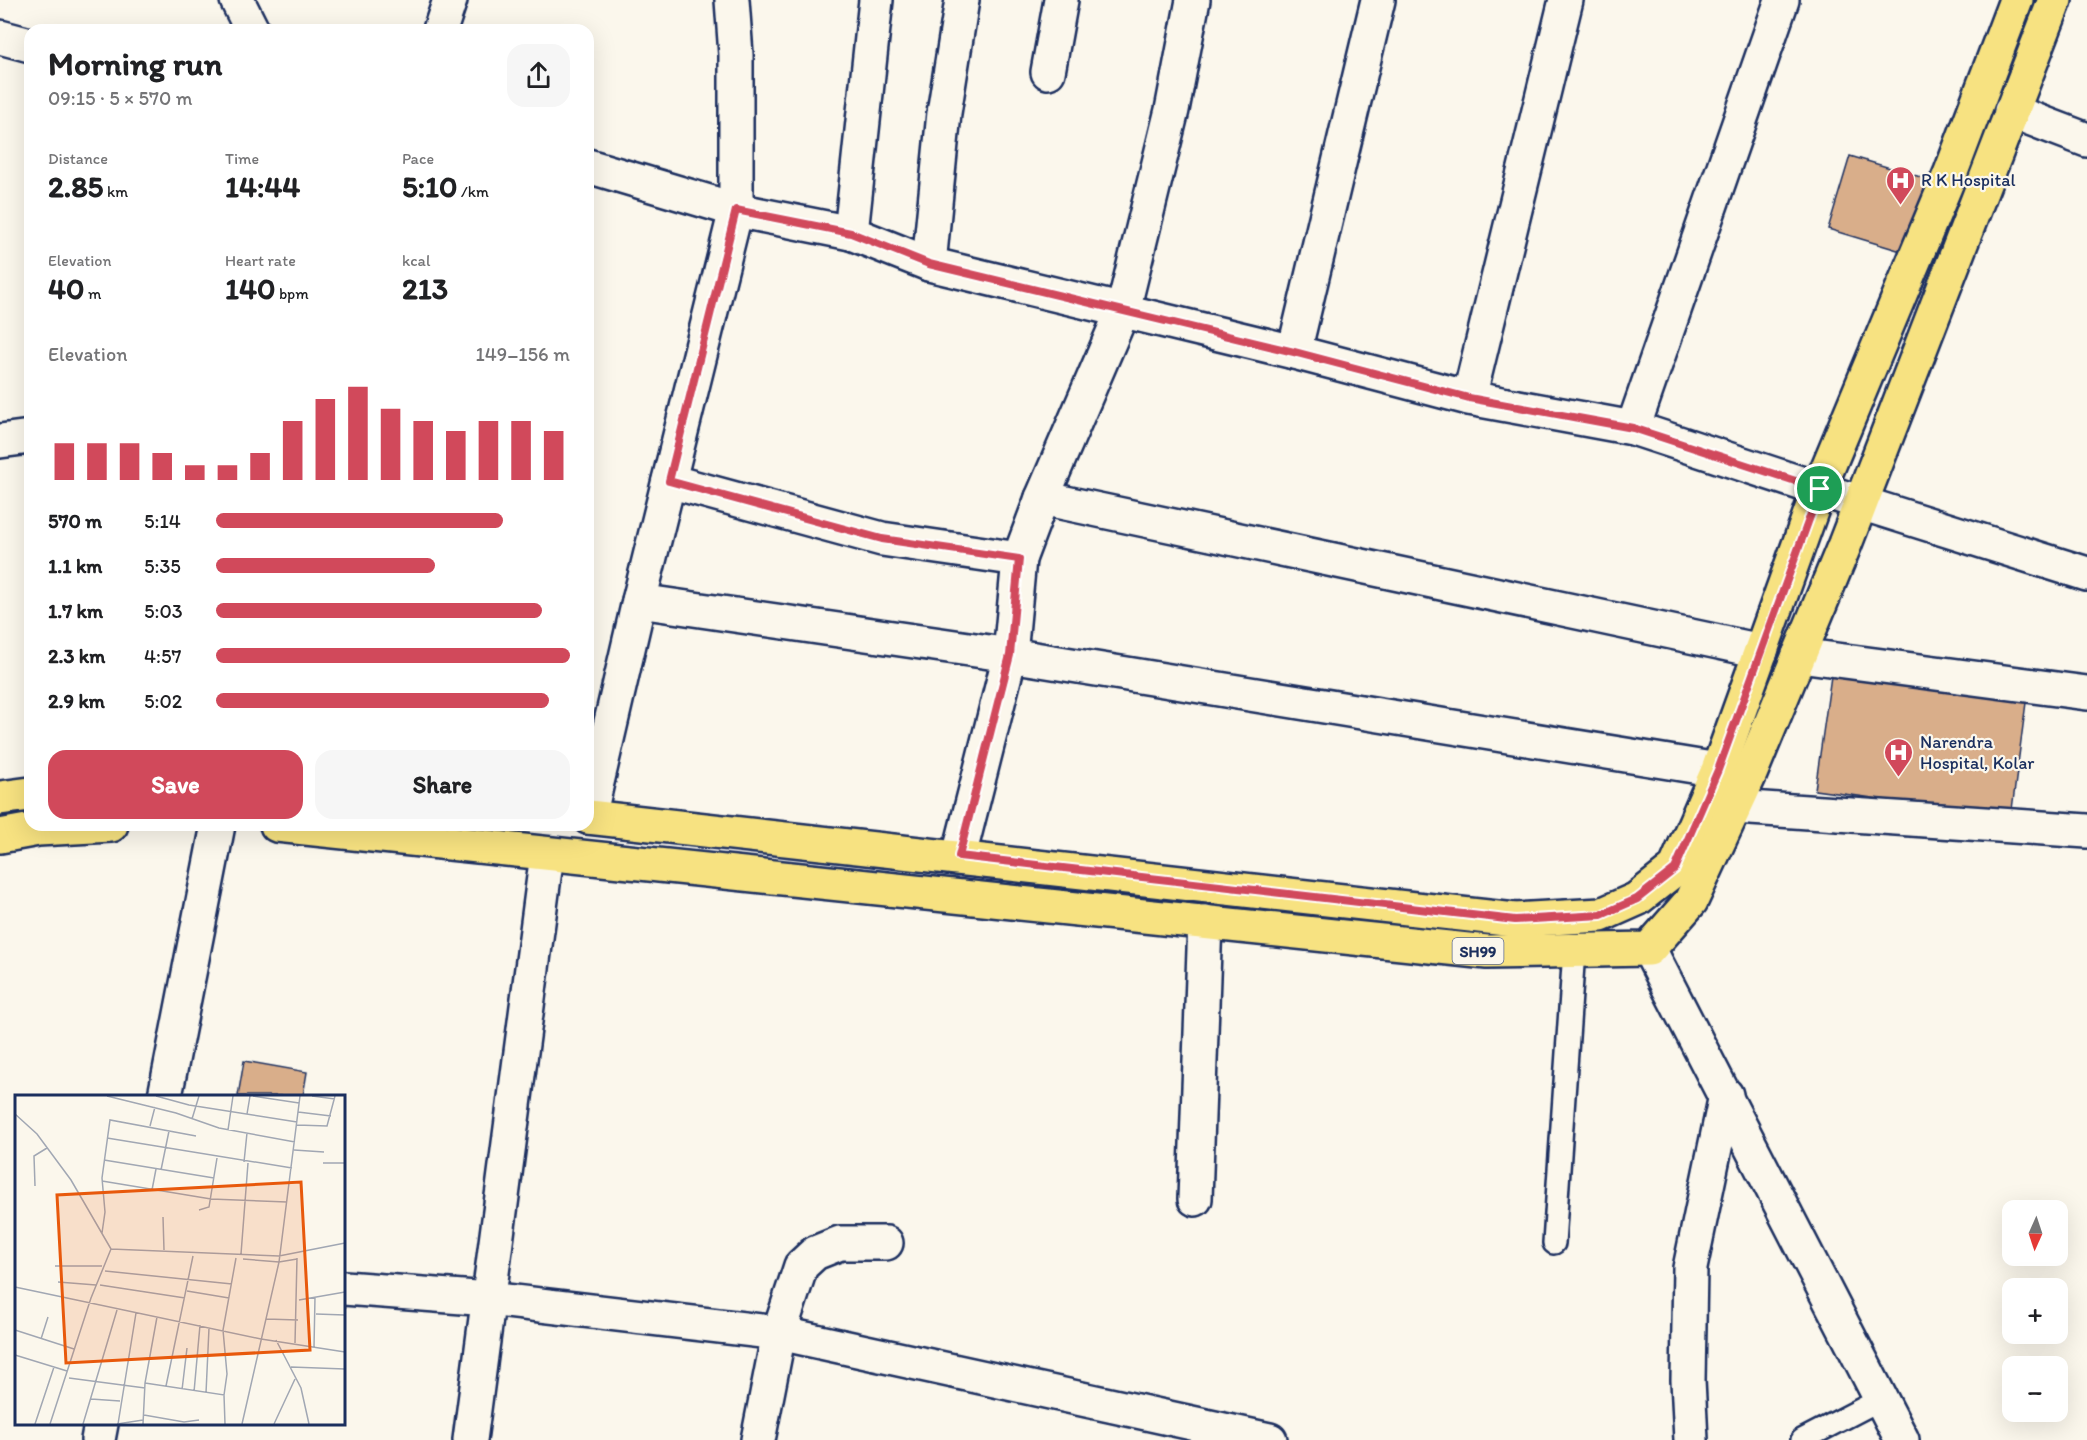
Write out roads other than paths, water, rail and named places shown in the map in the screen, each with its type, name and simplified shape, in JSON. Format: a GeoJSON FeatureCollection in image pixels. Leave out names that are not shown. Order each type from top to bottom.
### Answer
{"type":"FeatureCollection","features":[{"type":"Feature","properties":{"kind":"main road","name":"SH99"},"geometry":{"type":"LineString","coordinates":[[594,818],[959,856],[1515,920],[1601,915],[1637,899],[1675,869],[1718,770],[1820,489],[1951,171],[2016,0]]}},
{"type":"Feature","properties":{"kind":"main road"},"geometry":{"type":"LineString","coordinates":[[1650,949],[1691,902],[1735,807],[1861,503],[2055,0]]}},
{"type":"Feature","properties":{"kind":"main road"},"geometry":{"type":"LineString","coordinates":[[0,798],[24,795]]}},
{"type":"Feature","properties":{"kind":"main road"},"geometry":{"type":"LineString","coordinates":[[0,836],[27,831]]}},
{"type":"Feature","properties":{"kind":"main road","name":"SH99"},"geometry":{"type":"LineString","coordinates":[[334,831],[1487,952],[1650,949]]}},
{"type":"Feature","properties":{"kind":"street"},"geometry":{"type":"LineString","coordinates":[[237,0],[249,24]]}},
{"type":"Feature","properties":{"kind":"street"},"geometry":{"type":"LineString","coordinates":[[442,24],[450,0]]}},
{"type":"Feature","properties":{"kind":"street"},"geometry":{"type":"LineString","coordinates":[[594,795],[639,601],[736,210],[736,55],[732,0]]}},
{"type":"Feature","properties":{"kind":"street"},"geometry":{"type":"LineString","coordinates":[[851,233],[876,0]]}},
{"type":"Feature","properties":{"kind":"street"},"geometry":{"type":"LineString","coordinates":[[929,264],[944,112],[962,0]]}},
{"type":"Feature","properties":{"kind":"street"},"geometry":{"type":"LineString","coordinates":[[1048,72],[1060,0]]}},
{"type":"Feature","properties":{"kind":"street"},"geometry":{"type":"LineString","coordinates":[[959,856],[1010,655],[1019,559],[1042,498],[1123,310],[1172,110],[1193,0]]}},
{"type":"Feature","properties":{"kind":"street"},"geometry":{"type":"LineString","coordinates":[[1294,352],[1378,0]]}},
{"type":"Feature","properties":{"kind":"street"},"geometry":{"type":"LineString","coordinates":[[1469,398],[1566,0]]}},
{"type":"Feature","properties":{"kind":"street"},"geometry":{"type":"LineString","coordinates":[[1633,428],[1782,0]]}},
{"type":"Feature","properties":{"kind":"street"},"geometry":{"type":"LineString","coordinates":[[0,38],[24,44]]}},
{"type":"Feature","properties":{"kind":"street"},"geometry":{"type":"LineString","coordinates":[[2011,111],[2087,140]]}},
{"type":"Feature","properties":{"kind":"street"},"geometry":{"type":"LineString","coordinates":[[594,168],[736,210],[851,233],[929,264],[1294,352],[1469,398],[1633,428],[2087,574]]}},
{"type":"Feature","properties":{"kind":"street"},"geometry":{"type":"LineString","coordinates":[[0,441],[24,438]]}},
{"type":"Feature","properties":{"kind":"street"},"geometry":{"type":"LineString","coordinates":[[669,481],[882,539],[1019,559]]}},
{"type":"Feature","properties":{"kind":"street"},"geometry":{"type":"LineString","coordinates":[[1042,498],[1761,651]]}},
{"type":"Feature","properties":{"kind":"street"},"geometry":{"type":"LineString","coordinates":[[639,601],[1010,655],[1718,770]]}},
{"type":"Feature","properties":{"kind":"street"},"geometry":{"type":"LineString","coordinates":[[1799,655],[2087,693]]}},
{"type":"Feature","properties":{"kind":"street"},"geometry":{"type":"LineString","coordinates":[[1735,807],[2087,831]]}},
{"type":"Feature","properties":{"kind":"street"},"geometry":{"type":"LineString","coordinates":[[165,1095],[217,831]]}},
{"type":"Feature","properties":{"kind":"street"},"geometry":{"type":"LineString","coordinates":[[470,1440],[547,854]]}},
{"type":"Feature","properties":{"kind":"street"},"geometry":{"type":"LineString","coordinates":[[1195,1199],[1205,922]]}},
{"type":"Feature","properties":{"kind":"street"},"geometry":{"type":"LineString","coordinates":[[1650,949],[1902,1440]]}},
{"type":"Feature","properties":{"kind":"street"},"geometry":{"type":"LineString","coordinates":[[1691,1440],[1688,1380],[1690,1268],[1726,1095]]}},
{"type":"Feature","properties":{"kind":"street"},"geometry":{"type":"LineString","coordinates":[[758,1440],[779,1333],[801,1266],[815,1253],[840,1243],[886,1243]]}},
{"type":"Feature","properties":{"kind":"street"},"geometry":{"type":"LineString","coordinates":[[345,1288],[489,1299],[779,1333],[1270,1440]]}},
{"type":"Feature","properties":{"kind":"street"},"geometry":{"type":"LineString","coordinates":[[98,1440],[101,1425]]}},
{"type":"Feature","properties":{"kind":"lane"},"geometry":{"type":"LineString","coordinates":[[1554,1243],[1574,950]]}},
{"type":"Feature","properties":{"kind":"lane"},"geometry":{"type":"LineString","coordinates":[[1802,1440],[1881,1399]]}},
{"type":"Feature","properties":{"kind":"place","name":"R K Hospital"},"geometry":{"type":"Point","coordinates":[1900,206]}},
{"type":"Feature","properties":{"kind":"place","name":"Narendra Hospital, Kolar"},"geometry":{"type":"Point","coordinates":[1899,778]}}]}
